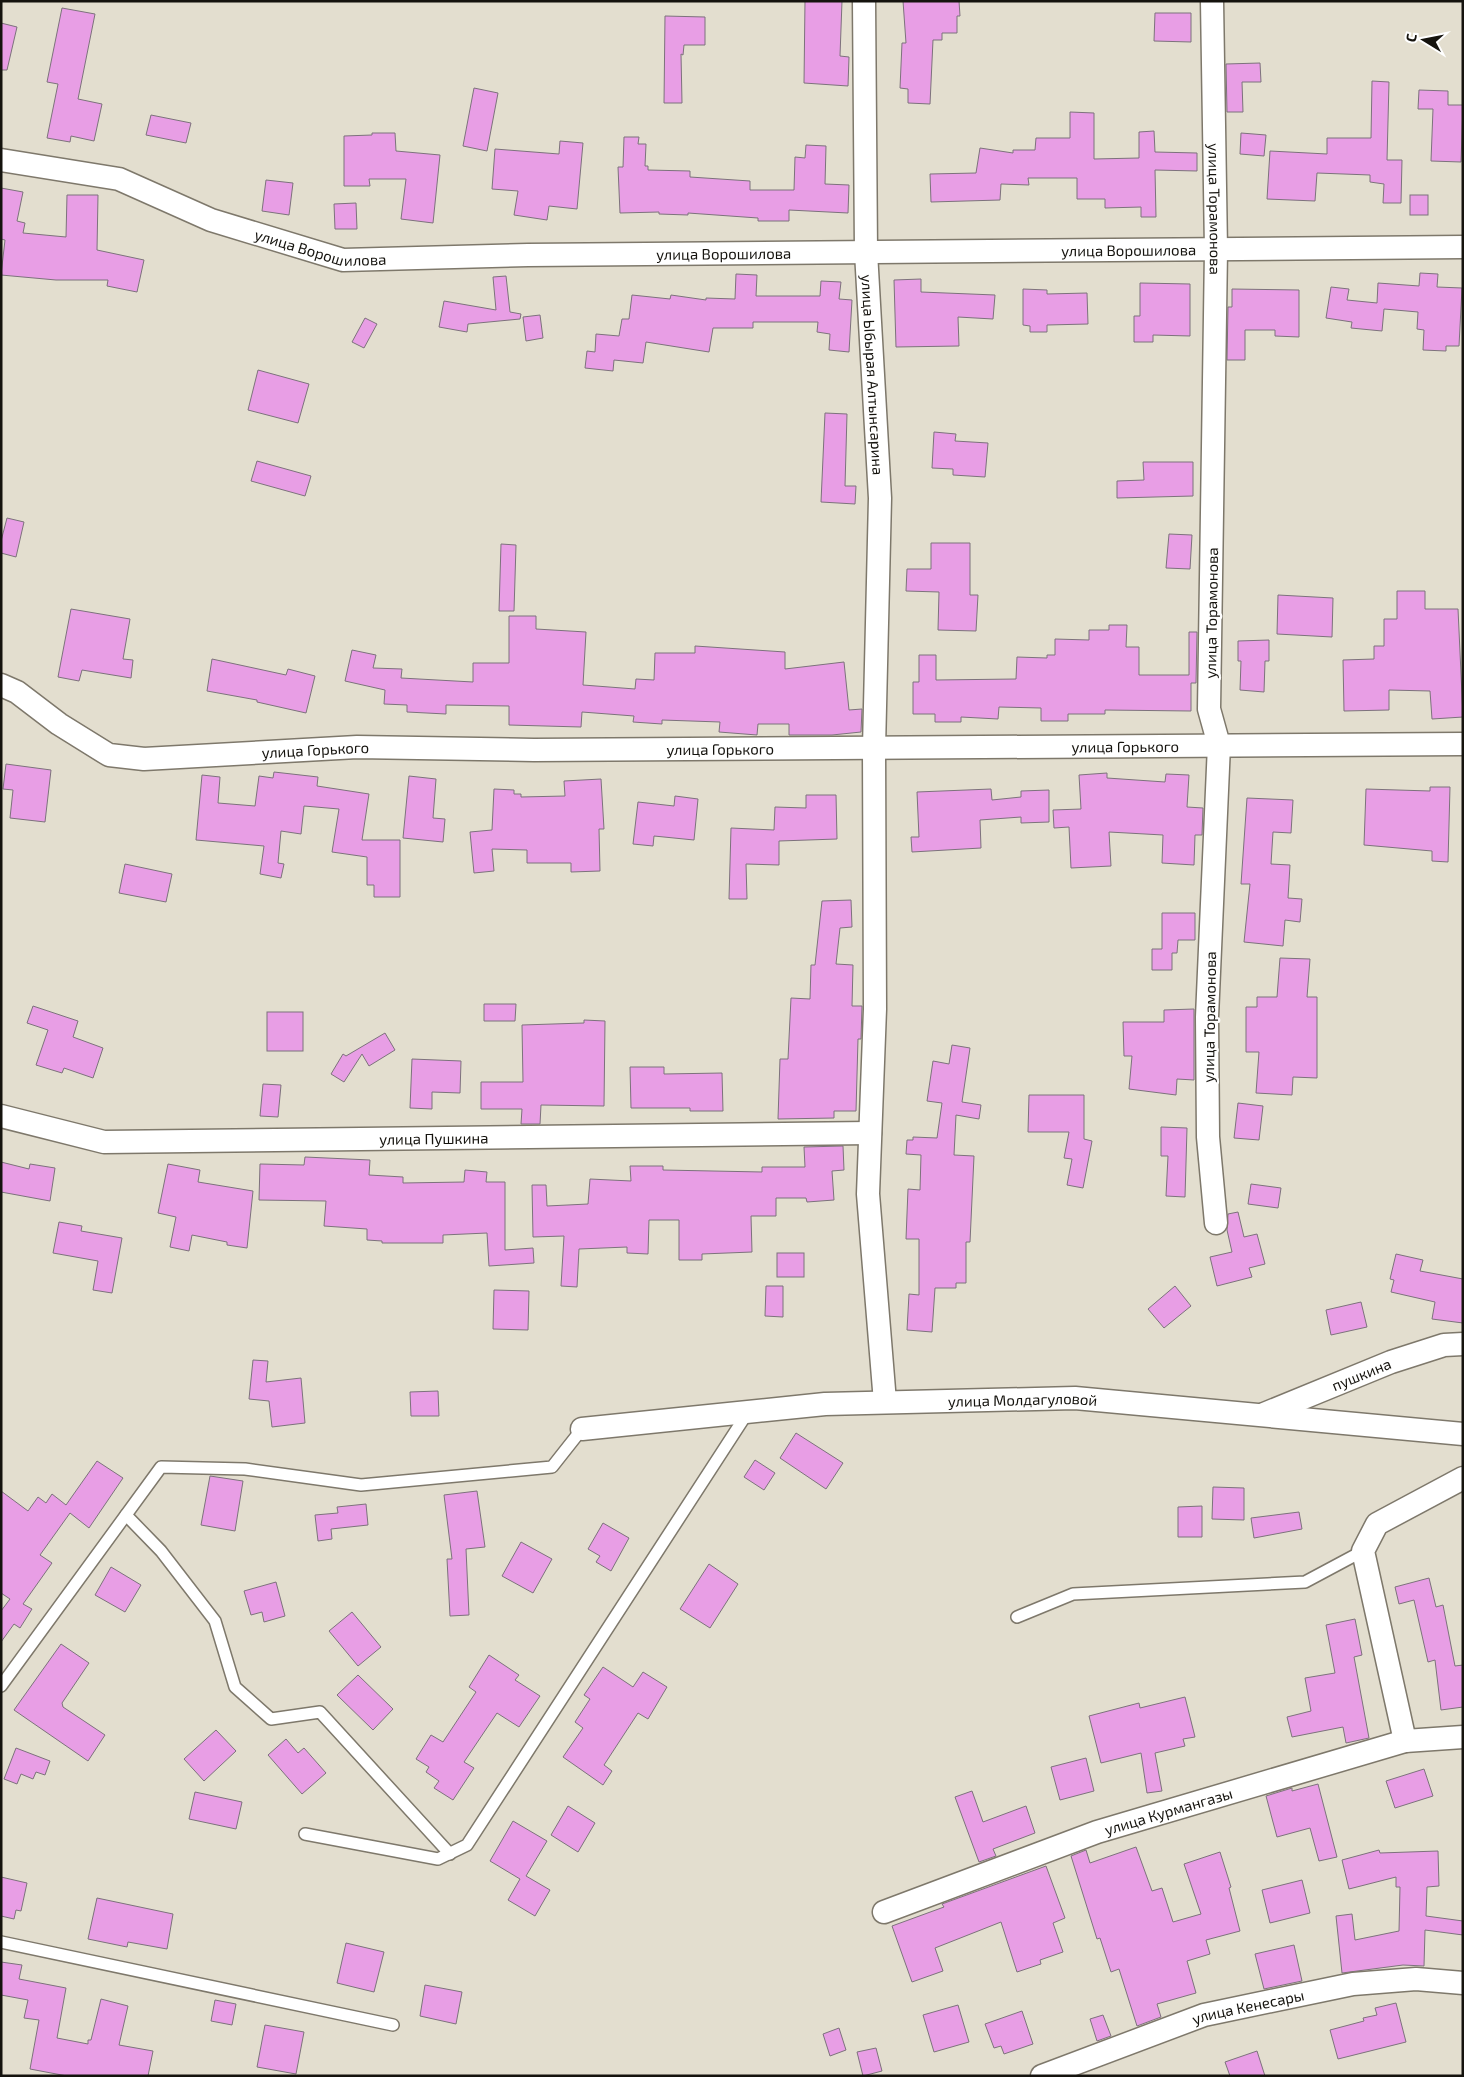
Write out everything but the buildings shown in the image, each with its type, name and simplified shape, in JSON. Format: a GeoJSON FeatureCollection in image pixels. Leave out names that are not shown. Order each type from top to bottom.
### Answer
{"type":"FeatureCollection","features":[{"type":"Feature","properties":{"kind":"street","name":"улица Ыбырая Алтынсарина"},"geometry":{"type":"LineString","coordinates":[[864,1],[866,252],[880,498],[874,748],[875,1009],[868,1194],[885,1402]]}},
{"type":"Feature","properties":{"kind":"street","name":"улица Торамонова"},"geometry":{"type":"LineString","coordinates":[[1212,1],[1216,250],[1210,709],[1219,746],[1207,1017],[1208,1137],[1216,1223]]}},
{"type":"Feature","properties":{"kind":"street","name":"улица Ворошилова"},"geometry":{"type":"LineString","coordinates":[[1,160],[119,179],[211,220],[343,260],[528,255],[1463,247]]}},
{"type":"Feature","properties":{"kind":"street","name":"улица Горького"},"geometry":{"type":"LineString","coordinates":[[1,685],[17,692],[59,724],[109,755],[144,759],[357,747],[534,750],[1463,744]]}},
{"type":"Feature","properties":{"kind":"street","name":"улица Пушкина"},"geometry":{"type":"LineString","coordinates":[[1,1116],[104,1142],[870,1134]]}},
{"type":"Feature","properties":{"kind":"street","name":"пушкина"},"geometry":{"type":"LineString","coordinates":[[1262,1415],[1391,1362],[1444,1345],[1463,1344]]}},
{"type":"Feature","properties":{"kind":"street","name":"улица Молдагуловой"},"geometry":{"type":"LineString","coordinates":[[582,1429],[825,1404],[1074,1398],[1463,1434]]}},
{"type":"Feature","properties":{"kind":"street"},"geometry":{"type":"LineString","coordinates":[[1405,1742],[1363,1551],[1377,1524],[1463,1478]]}},
{"type":"Feature","properties":{"kind":"street","name":"улица Курмангазы"},"geometry":{"type":"LineString","coordinates":[[884,1912],[1097,1832],[1405,1742],[1463,1737]]}},
{"type":"Feature","properties":{"kind":"street","name":"улица Кенесары"},"geometry":{"type":"LineString","coordinates":[[1042,2076],[1204,2015],[1353,1984],[1416,1979],[1463,1983]]}},
{"type":"Feature","properties":{"kind":"lane"},"geometry":{"type":"LineString","coordinates":[[305,1834],[438,1860],[467,1845],[748,1412]]}},
{"type":"Feature","properties":{"kind":"lane"},"geometry":{"type":"LineString","coordinates":[[1,1686],[161,1467],[245,1469],[361,1486],[552,1467],[582,1429]]}},
{"type":"Feature","properties":{"kind":"lane"},"geometry":{"type":"LineString","coordinates":[[126,1515],[162,1551],[215,1621],[235,1687],[271,1719],[320,1712],[450,1854]]}},
{"type":"Feature","properties":{"kind":"lane"},"geometry":{"type":"LineString","coordinates":[[1017,1617],[1073,1594],[1305,1582],[1363,1551]]}},
{"type":"Feature","properties":{"kind":"lane"},"geometry":{"type":"LineString","coordinates":[[1,1942],[393,2025]]}}]}
